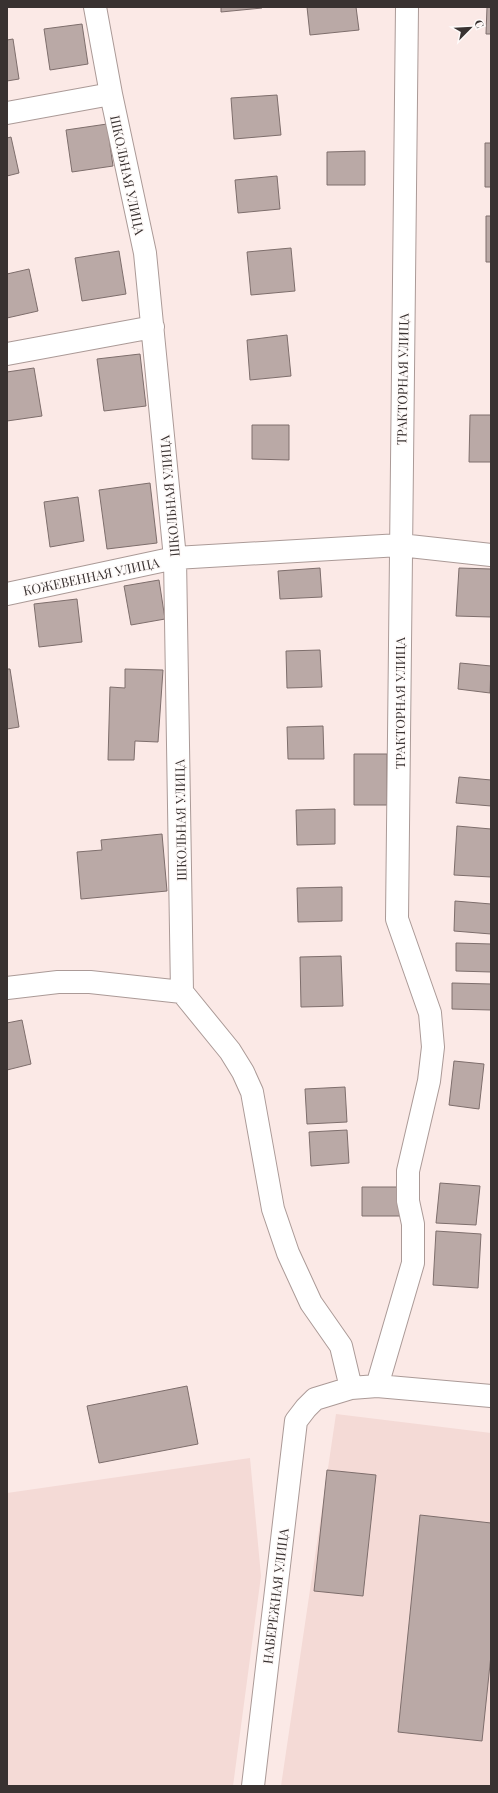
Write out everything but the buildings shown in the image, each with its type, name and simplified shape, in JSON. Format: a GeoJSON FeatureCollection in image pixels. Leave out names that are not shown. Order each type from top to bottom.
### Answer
{"type":"FeatureCollection","features":[{"type":"Feature","properties":{"kind":"street","name":"ШКОЛЬНАЯ УЛИЦА"},"geometry":{"type":"LineString","coordinates":[[95,7],[111,94],[145,253],[175,558],[182,992]]}},
{"type":"Feature","properties":{"kind":"street","name":"ТРАКТОРНАЯ УЛИЦА"},"geometry":{"type":"LineString","coordinates":[[376,1386],[413,1262],[413,1224],[408,1201],[408,1171],[429,1081],[433,1047],[430,1013],[398,919],[400,545],[407,7]]}},
{"type":"Feature","properties":{"kind":"street"},"geometry":{"type":"LineString","coordinates":[[7,113],[111,94]]}},
{"type":"Feature","properties":{"kind":"street"},"geometry":{"type":"LineString","coordinates":[[7,354],[153,327]]}},
{"type":"Feature","properties":{"kind":"street","name":"КОЖЕВЕННАЯ УЛИЦА"},"geometry":{"type":"LineString","coordinates":[[7,594],[175,558],[400,545],[491,555]]}},
{"type":"Feature","properties":{"kind":"street"},"geometry":{"type":"LineString","coordinates":[[7,988],[58,982],[90,982],[182,992],[230,1051],[243,1072],[252,1092],[273,1209],[288,1253],[311,1303],[341,1346],[351,1388],[376,1386],[491,1396]]}},
{"type":"Feature","properties":{"kind":"street","name":"НАБЕРЕЖНАЯ УЛИЦА"},"geometry":{"type":"LineString","coordinates":[[253,1786],[296,1421],[315,1399],[351,1388]]}},
{"type":"Feature","properties":{"kind":"shaded area"},"geometry":{"type":"Polygon","coordinates":[[[336,1414],[491,1433],[491,1786],[281,1786],[336,1414]]]}},
{"type":"Feature","properties":{"kind":"shaded area"},"geometry":{"type":"Polygon","coordinates":[[[250,1458],[261,1576],[233,1786],[7,1786],[7,1493],[250,1458]]]}}]}
